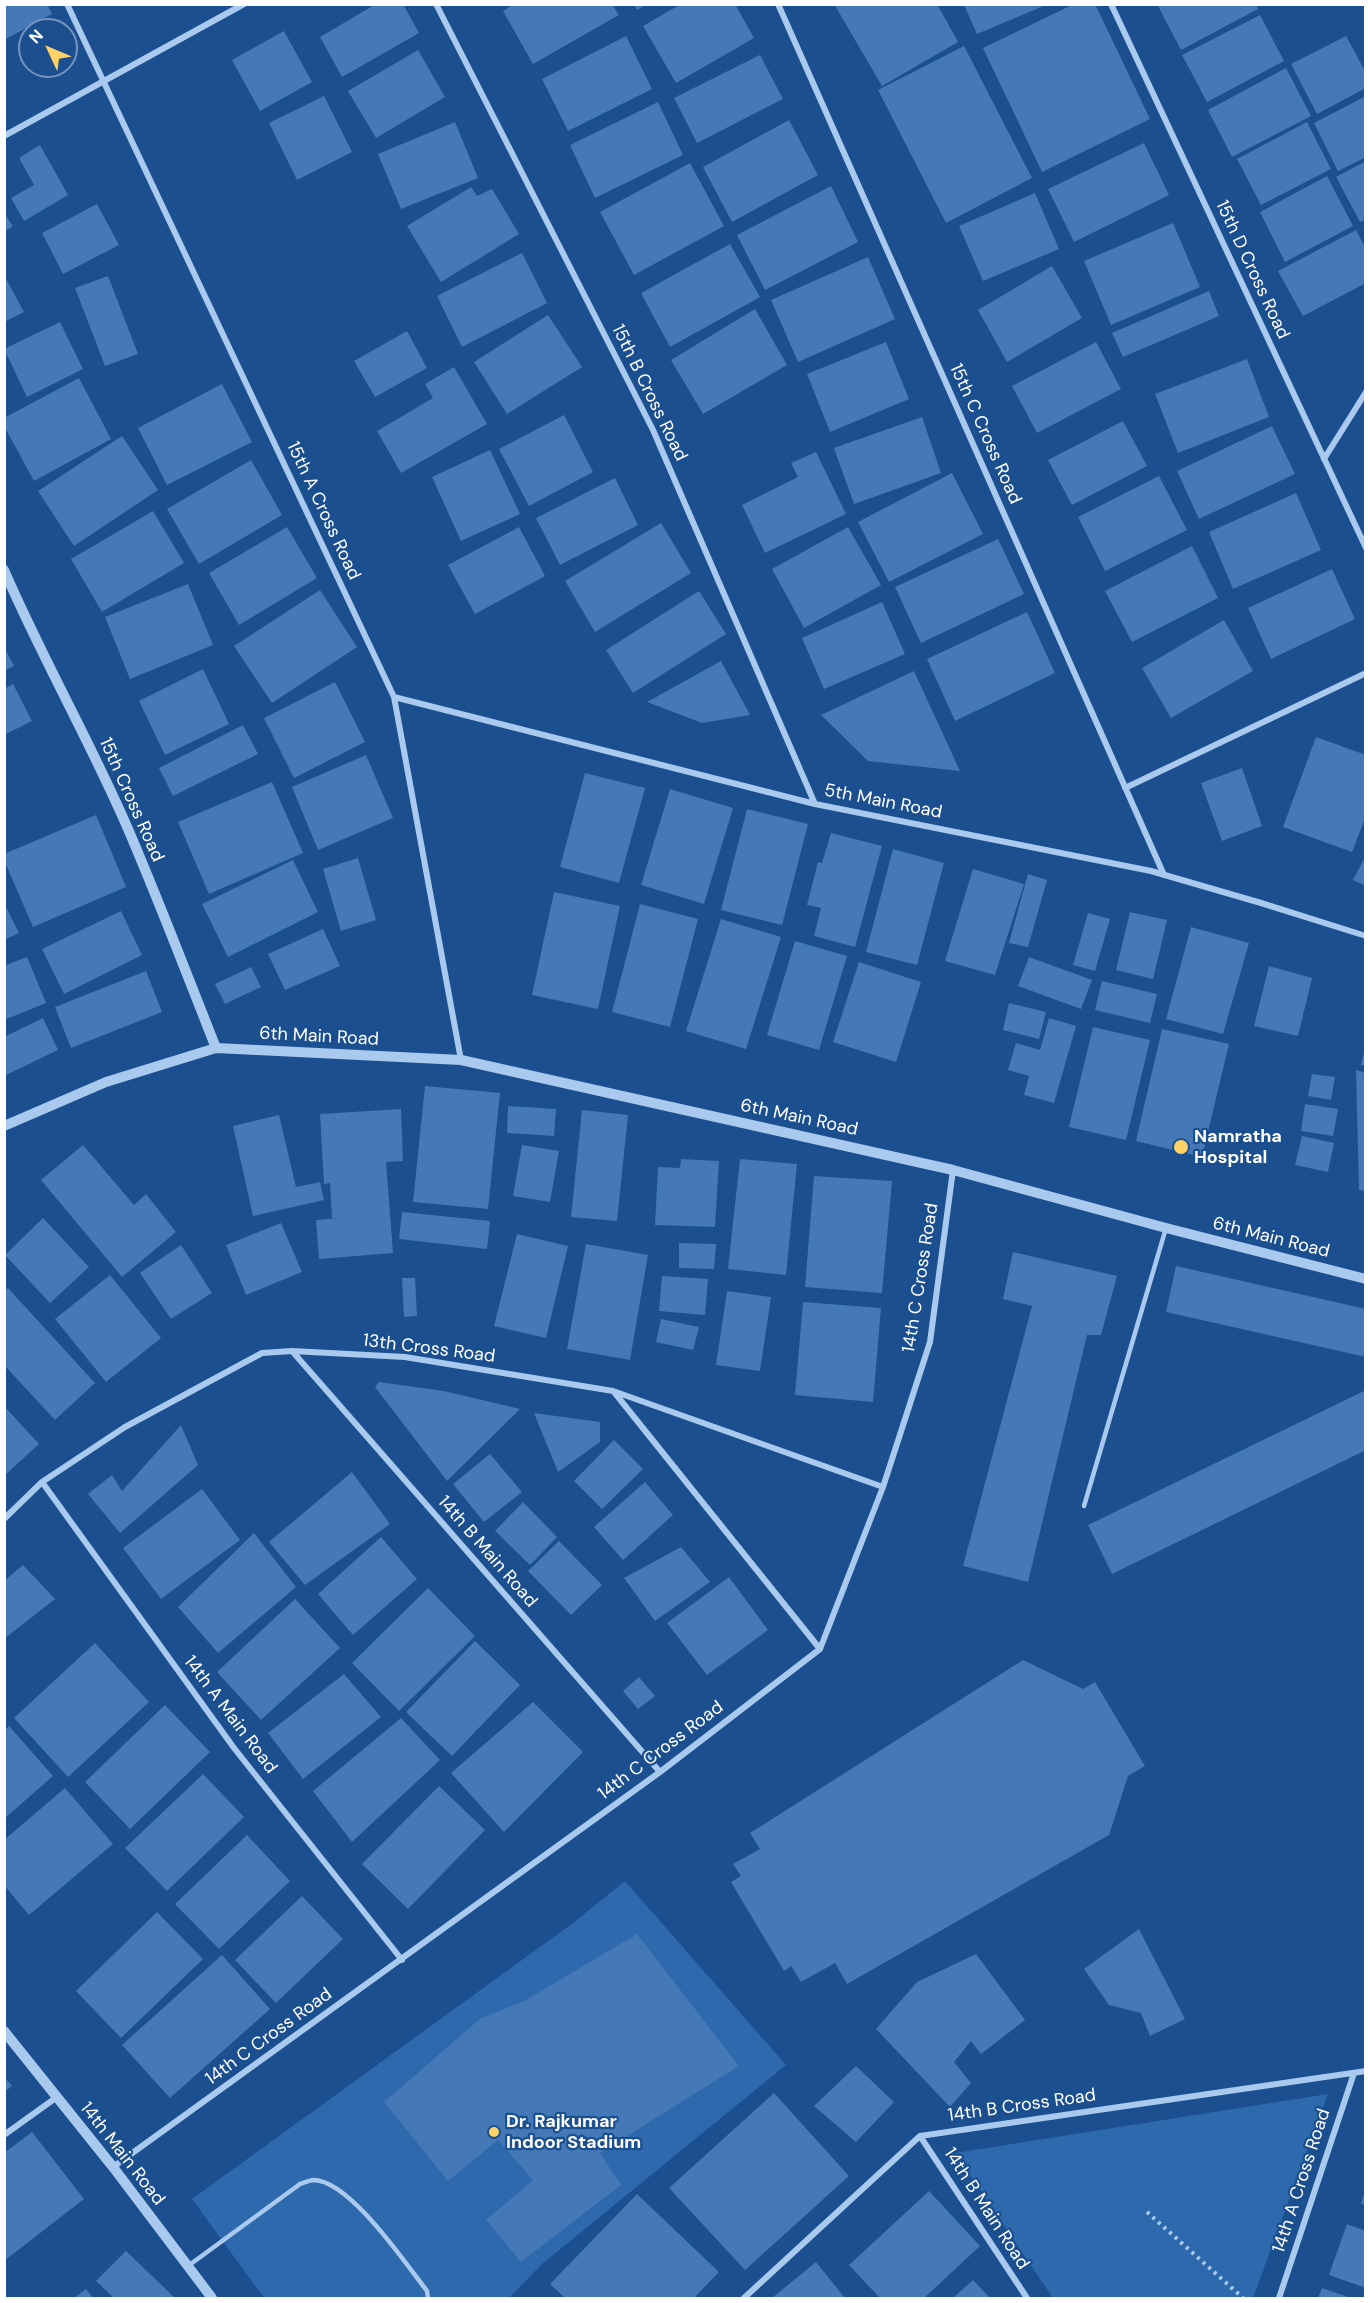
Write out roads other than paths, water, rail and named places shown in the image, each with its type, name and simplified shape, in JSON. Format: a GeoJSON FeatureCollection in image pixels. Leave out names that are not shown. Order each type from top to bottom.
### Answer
{"type":"FeatureCollection","features":[{"type":"Feature","properties":{"kind":"street","name":"15th A Cross Road"},"geometry":{"type":"LineString","coordinates":[[67,4],[394,697],[461,1060]]}},
{"type":"Feature","properties":{"kind":"street"},"geometry":{"type":"LineString","coordinates":[[4,136],[244,4]]}},
{"type":"Feature","properties":{"kind":"street","name":"15th B Cross Road"},"geometry":{"type":"LineString","coordinates":[[436,4],[653,430],[815,804]]}},
{"type":"Feature","properties":{"kind":"street","name":"15th C Cross Road"},"geometry":{"type":"LineString","coordinates":[[778,4],[1164,875]]}},
{"type":"Feature","properties":{"kind":"street","name":"15th D Cross Road"},"geometry":{"type":"LineString","coordinates":[[1111,4],[1365,548]]}},
{"type":"Feature","properties":{"kind":"street"},"geometry":{"type":"LineString","coordinates":[[1324,459],[1365,392]]}},
{"type":"Feature","properties":{"kind":"street","name":"15th Cross Road"},"geometry":{"type":"LineString","coordinates":[[4,570],[30,630],[128,828],[216,1048]]}},
{"type":"Feature","properties":{"kind":"street"},"geometry":{"type":"LineString","coordinates":[[1125,788],[1365,674]]}},
{"type":"Feature","properties":{"kind":"street","name":"5th Main Road"},"geometry":{"type":"LineString","coordinates":[[394,697],[815,804],[1164,875],[1365,936]]}},
{"type":"Feature","properties":{"kind":"street","name":"6th Main Road"},"geometry":{"type":"LineString","coordinates":[[4,1126],[106,1082],[216,1048],[461,1060],[954,1170],[1365,1279]]}},
{"type":"Feature","properties":{"kind":"street","name":"14th C Cross Road"},"geometry":{"type":"LineString","coordinates":[[113,2167],[660,1772],[820,1649],[883,1487],[930,1342],[954,1170]]}},
{"type":"Feature","properties":{"kind":"street","name":"13th Cross Road"},"geometry":{"type":"LineString","coordinates":[[4,1519],[42,1482],[125,1427],[262,1353],[292,1351],[405,1357],[613,1391],[883,1487]]}},
{"type":"Feature","properties":{"kind":"street","name":"14th B Main Road"},"geometry":{"type":"LineString","coordinates":[[292,1351],[660,1772]]}},
{"type":"Feature","properties":{"kind":"street"},"geometry":{"type":"LineString","coordinates":[[613,1391],[820,1649]]}},
{"type":"Feature","properties":{"kind":"street","name":"14th A Main Road"},"geometry":{"type":"LineString","coordinates":[[42,1482],[234,1748],[402,1960]]}},
{"type":"Feature","properties":{"kind":"street","name":"14th Main Road"},"geometry":{"type":"LineString","coordinates":[[4,2031],[113,2167],[212,2298]]}},
{"type":"Feature","properties":{"kind":"street","name":"14th B Cross Road"},"geometry":{"type":"LineString","coordinates":[[920,2136],[1365,2071]]}},
{"type":"Feature","properties":{"kind":"street","name":"14th A Cross Road"},"geometry":{"type":"LineString","coordinates":[[1279,2298],[1354,2073]]}},
{"type":"Feature","properties":{"kind":"street"},"geometry":{"type":"LineString","coordinates":[[4,2135],[57,2097]]}},
{"type":"Feature","properties":{"kind":"street"},"geometry":{"type":"LineString","coordinates":[[744,2298],[920,2136]]}},
{"type":"Feature","properties":{"kind":"street","name":"14th B Main Road"},"geometry":{"type":"LineString","coordinates":[[920,2136],[1027,2298]]}},
{"type":"Feature","properties":{"kind":"lane"},"geometry":{"type":"LineString","coordinates":[[1084,1506],[1166,1228]]}},
{"type":"Feature","properties":{"kind":"lane"},"geometry":{"type":"LineString","coordinates":[[188,2266],[300,2184],[314,2180],[342,2192],[361,2208],[427,2291],[428,2298]]}},
{"type":"Feature","properties":{"kind":"place","name":"Namratha Hospital"},"geometry":{"type":"Point","coordinates":[1181,1147]}},
{"type":"Feature","properties":{"kind":"place","name":"Dr. Rajkumar Indoor Stadium"},"geometry":{"type":"Point","coordinates":[494,2132]}}]}
